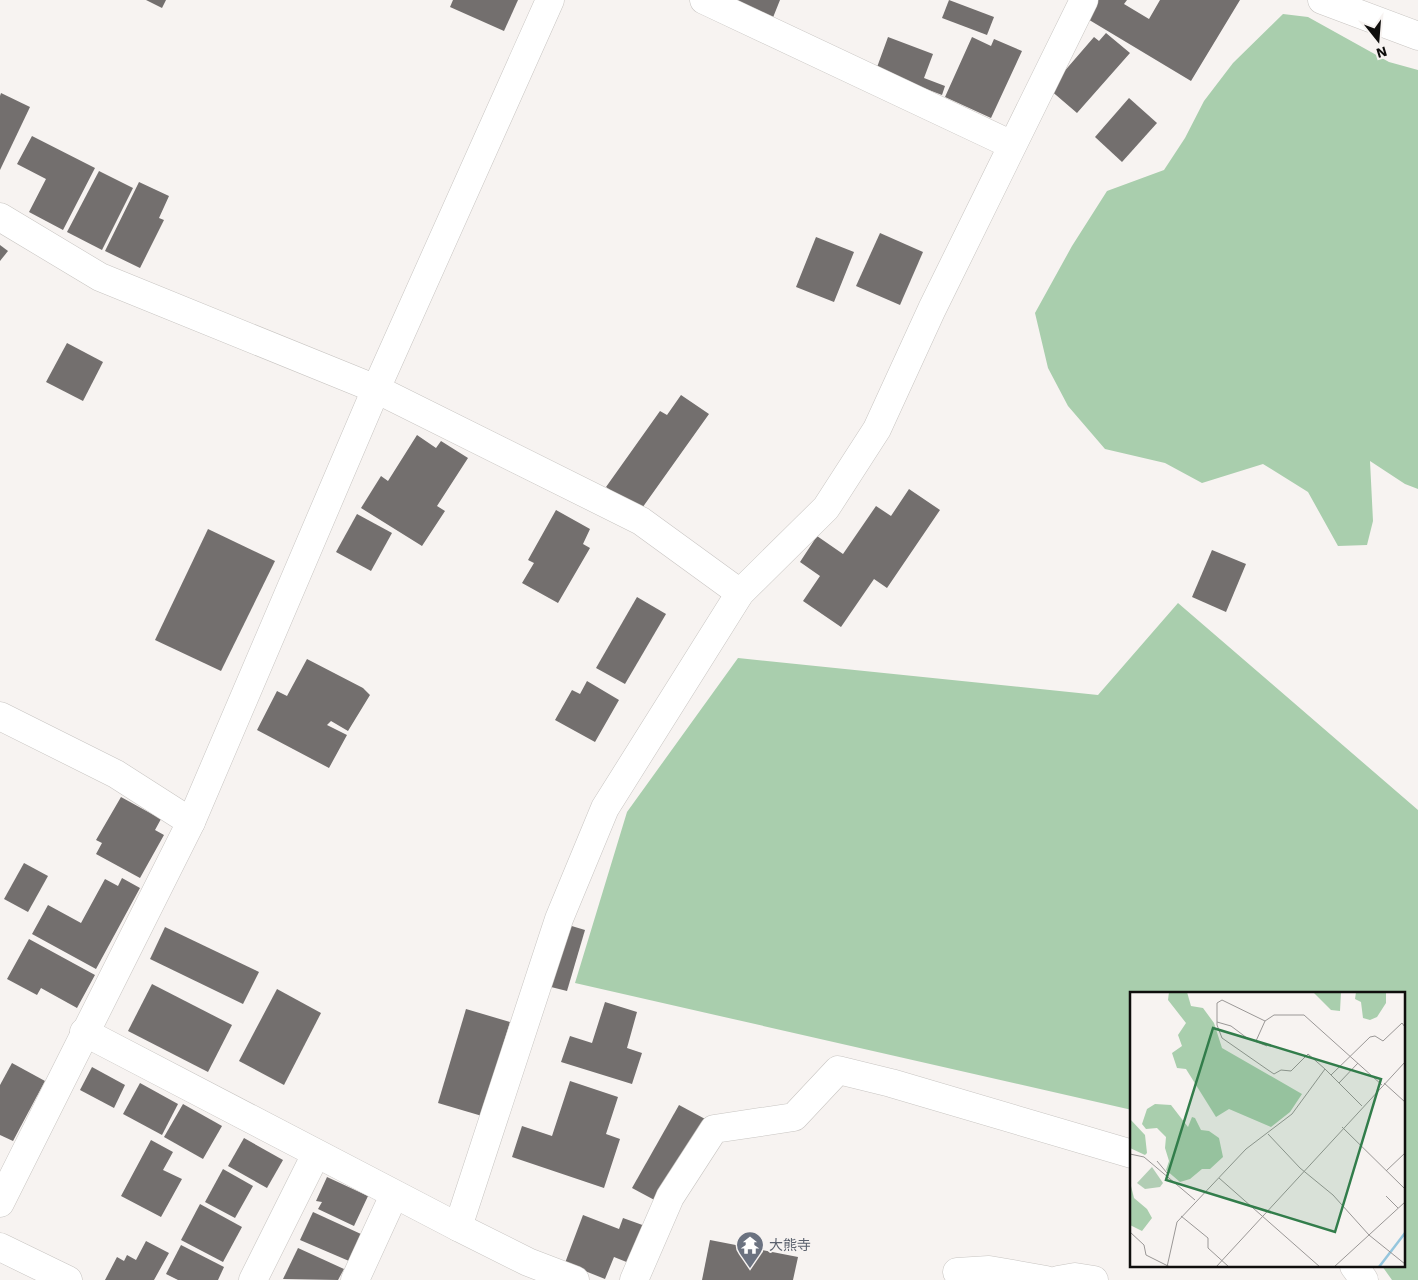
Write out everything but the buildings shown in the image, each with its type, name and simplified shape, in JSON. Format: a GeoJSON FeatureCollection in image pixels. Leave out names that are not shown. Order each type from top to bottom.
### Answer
{"type":"FeatureCollection","features":[{"type":"Feature","properties":{"kind":"street"},"geometry":{"type":"LineString","coordinates":[[0,1203],[84,1032],[191,822],[376,389],[550,0]]}},
{"type":"Feature","properties":{"kind":"street"},"geometry":{"type":"LineString","coordinates":[[704,0],[1012,144]]}},
{"type":"Feature","properties":{"kind":"street"},"geometry":{"type":"LineString","coordinates":[[458,1227],[559,919],[605,808],[740,593],[826,508],[877,429],[1012,144],[1084,0]]}},
{"type":"Feature","properties":{"kind":"street"},"geometry":{"type":"LineString","coordinates":[[1322,0],[1418,36]]}},
{"type":"Feature","properties":{"kind":"street"},"geometry":{"type":"LineString","coordinates":[[1392,27],[1396,39],[1418,51]]}},
{"type":"Feature","properties":{"kind":"street"},"geometry":{"type":"LineString","coordinates":[[0,217],[100,277],[376,389],[641,521],[740,593]]}},
{"type":"Feature","properties":{"kind":"street"},"geometry":{"type":"LineString","coordinates":[[0,716],[116,774],[191,822]]}},
{"type":"Feature","properties":{"kind":"street"},"geometry":{"type":"LineString","coordinates":[[84,1032],[458,1227],[527,1271],[575,1280]]}},
{"type":"Feature","properties":{"kind":"street"},"geometry":{"type":"LineString","coordinates":[[634,1280],[670,1197],[714,1129],[794,1117],[838,1070],[891,1083],[1130,1153]]}},
{"type":"Feature","properties":{"kind":"street"},"geometry":{"type":"LineString","coordinates":[[253,1280],[316,1154]]}},
{"type":"Feature","properties":{"kind":"street"},"geometry":{"type":"LineString","coordinates":[[355,1280],[394,1195]]}},
{"type":"Feature","properties":{"kind":"street"},"geometry":{"type":"LineString","coordinates":[[0,1247],[68,1280]]}},
{"type":"Feature","properties":{"kind":"street"},"geometry":{"type":"LineString","coordinates":[[1355,1268],[1364,1280]]}},
{"type":"Feature","properties":{"kind":"street"},"geometry":{"type":"LineString","coordinates":[[956,1272],[989,1270],[1046,1280]]}},
{"type":"Feature","properties":{"kind":"street"},"geometry":{"type":"LineString","coordinates":[[1058,1280],[1075,1277],[1094,1280]]}},
{"type":"Feature","properties":{"kind":"green space"},"geometry":{"type":"Polygon","coordinates":[[[1283,14],[1308,17],[1389,62],[1418,70],[1418,489],[1405,484],[1370,461],[1373,521],[1367,545],[1338,546],[1308,492],[1263,464],[1202,483],[1165,463],[1105,449],[1068,406],[1048,368],[1035,313],[1072,246],[1107,191],[1164,170],[1185,138],[1204,101],[1233,63],[1283,14]]]}},
{"type":"Feature","properties":{"kind":"green space"},"geometry":{"type":"Polygon","coordinates":[[[1178,603],[1418,810],[1418,1280],[1392,1280],[1383,1268],[1406,1268],[1406,992],[1130,992],[1130,1110],[575,983],[627,812],[738,658],[1098,695],[1178,603]]]}},
{"type":"Feature","properties":{"kind":"place","name":"大熊寺"},"geometry":{"type":"Point","coordinates":[750,1269]}}]}
